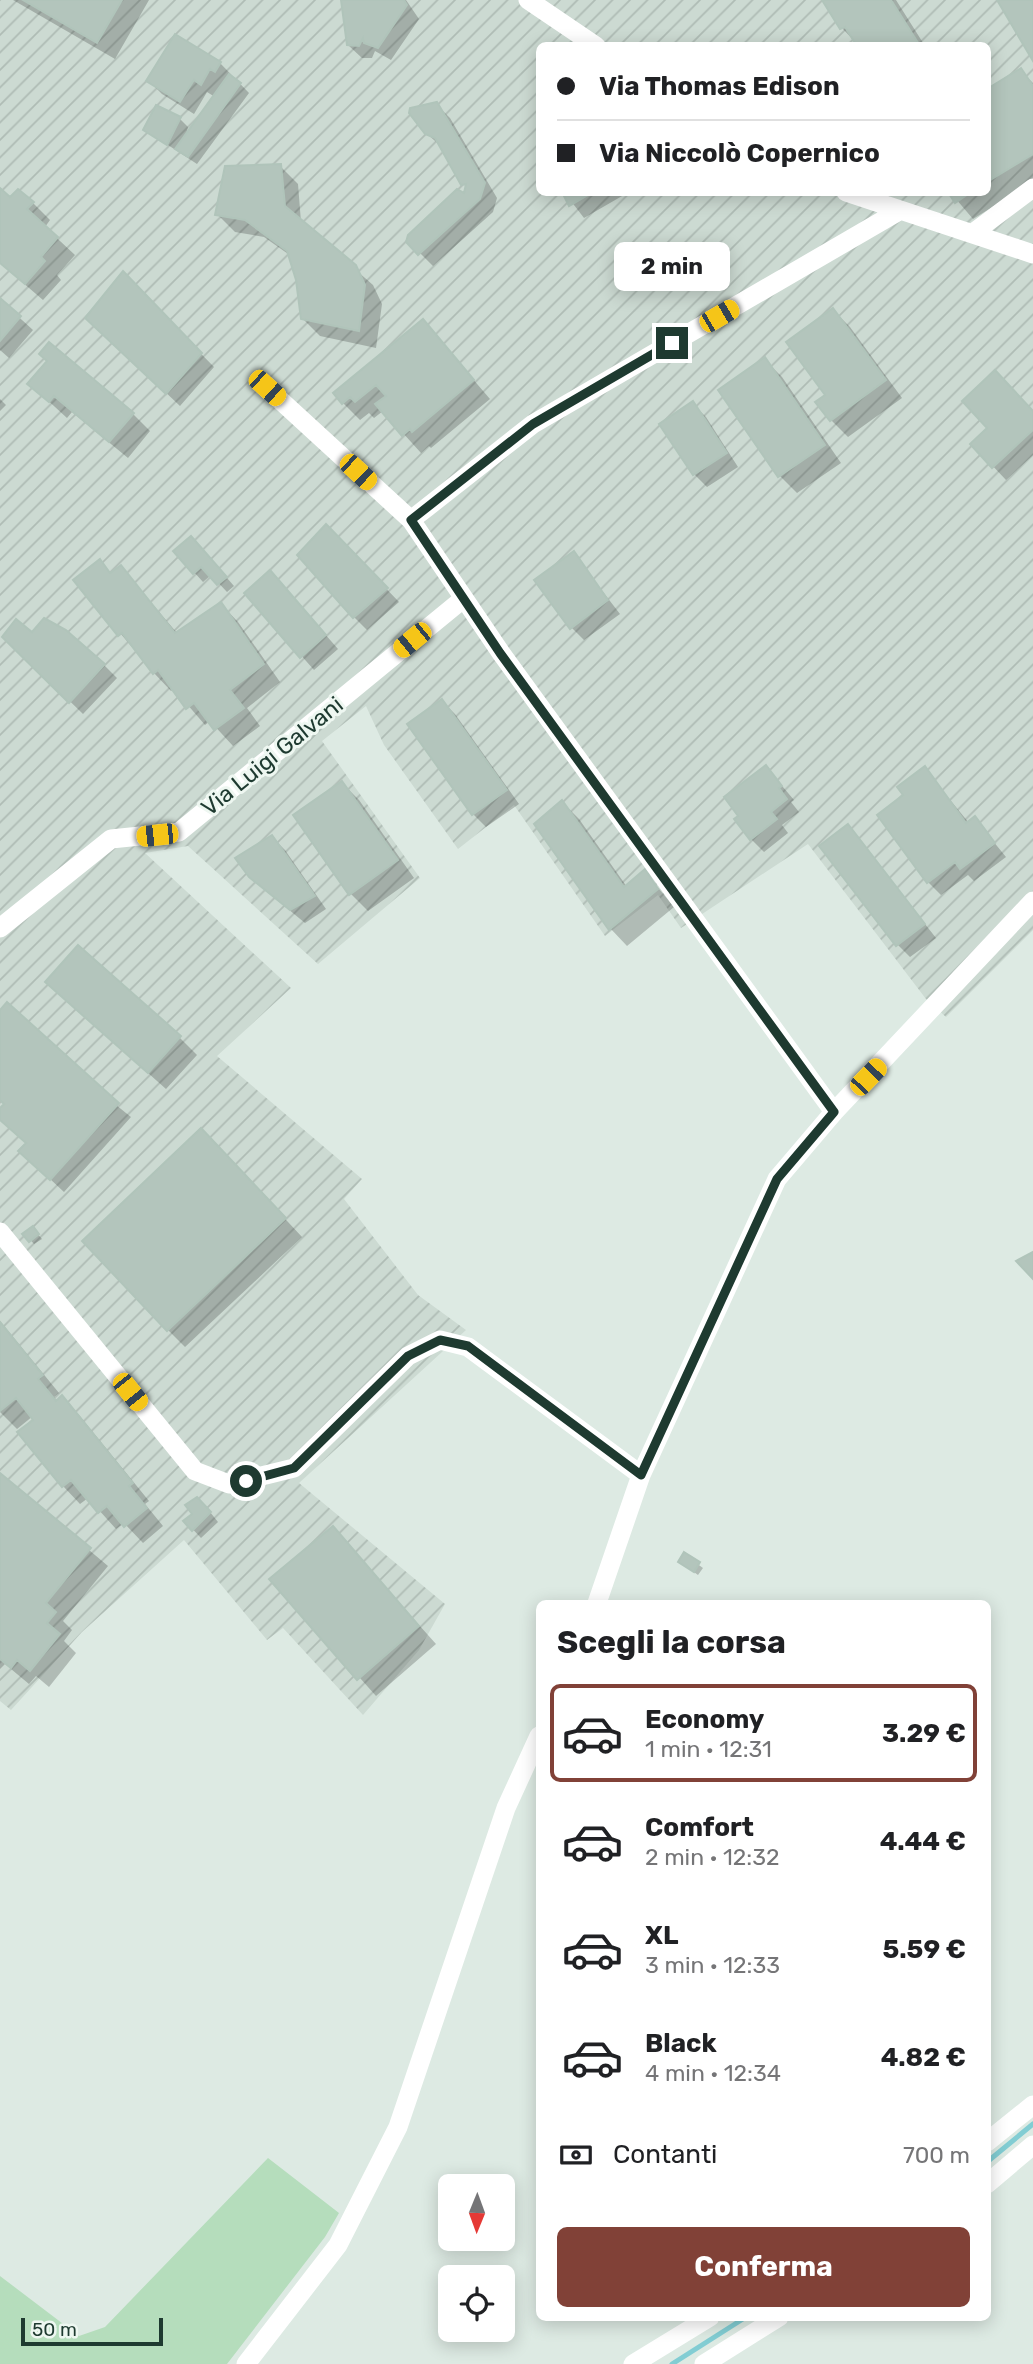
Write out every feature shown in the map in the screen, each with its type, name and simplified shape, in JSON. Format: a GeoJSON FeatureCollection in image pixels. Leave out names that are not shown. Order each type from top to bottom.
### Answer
{"type":"FeatureCollection","features":[{"type":"Feature","properties":{"kind":"street"},"geometry":{"type":"LineString","coordinates":[[528,0],[590,42]]}},
{"type":"Feature","properties":{"kind":"street"},"geometry":{"type":"LineString","coordinates":[[973,233],[1033,188]]}},
{"type":"Feature","properties":{"kind":"street"},"geometry":{"type":"LineString","coordinates":[[857,196],[1033,254]]}},
{"type":"Feature","properties":{"kind":"street"},"geometry":{"type":"LineString","coordinates":[[411,520],[533,424],[899,211]]}},
{"type":"Feature","properties":{"kind":"street"},"geometry":{"type":"LineString","coordinates":[[267,388],[411,520],[463,599],[834,1112]]}},
{"type":"Feature","properties":{"kind":"street","name":"Via Luigi Galvani"},"geometry":{"type":"LineString","coordinates":[[0,928],[111,839],[180,832],[463,599]]}},
{"type":"Feature","properties":{"kind":"street"},"geometry":{"type":"LineString","coordinates":[[598,1600],[641,1475],[777,1179],[834,1112],[1033,901]]}},
{"type":"Feature","properties":{"kind":"street"},"geometry":{"type":"LineString","coordinates":[[0,1232],[195,1471],[229,1484],[294,1468],[408,1356],[440,1340],[468,1346],[641,1475]]}},
{"type":"Feature","properties":{"kind":"street"},"geometry":{"type":"LineString","coordinates":[[246,2364],[338,2245],[398,2127],[506,1808],[536,1743]]}},
{"type":"Feature","properties":{"kind":"street"},"geometry":{"type":"LineString","coordinates":[[991,2139],[1033,2105]]}},
{"type":"Feature","properties":{"kind":"street"},"geometry":{"type":"LineString","coordinates":[[991,2181],[1033,2145]]}},
{"type":"Feature","properties":{"kind":"street"},"geometry":{"type":"LineString","coordinates":[[633,2364],[703,2321]]}},
{"type":"Feature","properties":{"kind":"street"},"geometry":{"type":"LineString","coordinates":[[704,2364],[773,2321]]}},
{"type":"Feature","properties":{"kind":"shaded area"},"geometry":{"type":"Polygon","coordinates":[[[0,0],[1033,0],[1033,930],[946,1017],[926,999],[808,844],[681,928],[658,895],[605,936],[514,805],[458,849],[384,745],[366,706],[322,741],[420,878],[318,964],[188,846],[145,853],[291,988],[217,1056],[362,1179],[344,1199],[418,1295],[466,1330],[299,1483],[445,1604],[419,1650],[363,1715],[283,1628],[267,1640],[184,1540],[82,1632],[11,1710],[0,1701],[0,0]]]}},
{"type":"Feature","properties":{"kind":"green space"},"geometry":{"type":"Polygon","coordinates":[[[268,2158],[339,2213],[325,2237],[227,2364],[0,2364],[0,2276],[79,2336],[105,2327],[268,2158]]]}},
{"type":"Feature","properties":{"kind":"building"},"geometry":{"type":"Polygon","coordinates":[[[23,0],[122,0],[97,43],[23,0]]]}},
{"type":"Feature","properties":{"kind":"building"},"geometry":{"type":"Polygon","coordinates":[[[341,0],[404,0],[407,5],[378,48],[364,43],[363,38],[359,46],[347,45],[341,0]]]}},
{"type":"Feature","properties":{"kind":"building"},"geometry":{"type":"Polygon","coordinates":[[[822,0],[891,0],[917,42],[854,42],[845,27],[840,29],[822,0]]]}},
{"type":"Feature","properties":{"kind":"building"},"geometry":{"type":"Polygon","coordinates":[[[997,0],[1033,0],[1033,61],[997,0]]]}},
{"type":"Feature","properties":{"kind":"building"},"geometry":{"type":"Polygon","coordinates":[[[175,34],[221,62],[215,72],[210,69],[201,85],[194,80],[180,102],[146,81],[175,34]]]}},
{"type":"Feature","properties":{"kind":"building"},"geometry":{"type":"Polygon","coordinates":[[[1021,68],[1033,86],[1033,154],[991,180],[991,87],[1021,68]]]}},
{"type":"Feature","properties":{"kind":"building"},"geometry":{"type":"Polygon","coordinates":[[[229,74],[241,83],[188,157],[175,149],[229,74]]]}},
{"type":"Feature","properties":{"kind":"building"},"geometry":{"type":"Polygon","coordinates":[[[437,102],[485,183],[480,199],[418,255],[406,242],[408,235],[457,189],[464,193],[466,184],[461,185],[435,138],[425,134],[409,113],[410,108],[437,102]]]}},
{"type":"Feature","properties":{"kind":"building"},"geometry":{"type":"Polygon","coordinates":[[[156,105],[181,117],[167,145],[143,130],[156,105]]]}},
{"type":"Feature","properties":{"kind":"building"},"geometry":{"type":"Polygon","coordinates":[[[281,164],[285,206],[356,265],[365,285],[359,331],[301,319],[296,280],[287,251],[245,220],[215,215],[225,166],[281,164]]]}},
{"type":"Feature","properties":{"kind":"building"},"geometry":{"type":"Polygon","coordinates":[[[0,188],[10,197],[18,189],[34,202],[27,209],[58,237],[41,257],[45,261],[25,284],[0,263],[0,188]]]}},
{"type":"Feature","properties":{"kind":"building"},"geometry":{"type":"Polygon","coordinates":[[[564,196],[586,196],[569,206],[564,196]]]}},
{"type":"Feature","properties":{"kind":"building"},"geometry":{"type":"Polygon","coordinates":[[[951,196],[965,196],[955,203],[951,196]]]}},
{"type":"Feature","properties":{"kind":"building"},"geometry":{"type":"Polygon","coordinates":[[[123,271],[202,353],[166,394],[85,318],[123,271]]]}},
{"type":"Feature","properties":{"kind":"building"},"geometry":{"type":"Polygon","coordinates":[[[0,298],[21,316],[0,341],[0,298]]]}},
{"type":"Feature","properties":{"kind":"building"},"geometry":{"type":"Polygon","coordinates":[[[833,308],[886,380],[830,421],[815,402],[825,395],[786,342],[833,308]]]}},
{"type":"Feature","properties":{"kind":"building"},"geometry":{"type":"Polygon","coordinates":[[[423,319],[474,380],[412,432],[410,429],[402,436],[375,404],[386,396],[376,385],[355,402],[350,397],[342,404],[333,393],[423,319]]]}},
{"type":"Feature","properties":{"kind":"building"},"geometry":{"type":"Polygon","coordinates":[[[49,342],[134,413],[109,442],[54,396],[49,402],[27,384],[47,361],[39,354],[49,342]]]}},
{"type":"Feature","properties":{"kind":"building"},"geometry":{"type":"Polygon","coordinates":[[[765,357],[825,445],[778,477],[718,390],[765,357]]]}},
{"type":"Feature","properties":{"kind":"building"},"geometry":{"type":"Polygon","coordinates":[[[995,370],[1033,411],[1033,430],[992,468],[970,444],[987,428],[962,401],[995,370]]]}},
{"type":"Feature","properties":{"kind":"building"},"geometry":{"type":"Polygon","coordinates":[[[693,401],[727,453],[693,475],[659,424],[693,401]]]}},
{"type":"Feature","properties":{"kind":"building"},"geometry":{"type":"Polygon","coordinates":[[[326,524],[388,588],[353,618],[297,555],[326,524]]]}},
{"type":"Feature","properties":{"kind":"building"},"geometry":{"type":"Polygon","coordinates":[[[191,536],[227,577],[217,585],[201,567],[193,574],[173,551],[191,536]]]}},
{"type":"Feature","properties":{"kind":"building"},"geometry":{"type":"Polygon","coordinates":[[[574,551],[608,600],[570,629],[534,580],[574,551]]]}},
{"type":"Feature","properties":{"kind":"building"},"geometry":{"type":"Polygon","coordinates":[[[100,559],[110,573],[121,565],[175,633],[221,602],[264,664],[230,690],[244,708],[214,730],[194,703],[186,709],[158,670],[153,674],[122,633],[118,636],[73,580],[100,559]]]}},
{"type":"Feature","properties":{"kind":"building"},"geometry":{"type":"Polygon","coordinates":[[[270,570],[326,635],[300,658],[244,593],[270,570]]]}},
{"type":"Feature","properties":{"kind":"building"},"geometry":{"type":"Polygon","coordinates":[[[44,618],[66,630],[105,664],[69,703],[2,637],[16,619],[32,632],[44,618]]]}},
{"type":"Feature","properties":{"kind":"building"},"geometry":{"type":"Polygon","coordinates":[[[442,699],[507,790],[472,815],[407,724],[442,699]]]}},
{"type":"Feature","properties":{"kind":"building"},"geometry":{"type":"Polygon","coordinates":[[[766,765],[782,786],[779,788],[787,799],[771,812],[777,819],[750,840],[734,819],[738,816],[724,797],[766,765]]]}},
{"type":"Feature","properties":{"kind":"building"},"geometry":{"type":"Polygon","coordinates":[[[925,766],[966,823],[975,816],[995,843],[960,869],[955,862],[927,883],[877,815],[903,795],[897,787],[925,766]]]}},
{"type":"Feature","properties":{"kind":"building"},"geometry":{"type":"Polygon","coordinates":[[[342,781],[398,860],[349,895],[293,815],[342,781]]]}},
{"type":"Feature","properties":{"kind":"building"},"geometry":{"type":"Polygon","coordinates":[[[562,800],[624,887],[645,869],[658,889],[609,930],[534,824],[562,800]]]}},
{"type":"Feature","properties":{"kind":"building"},"geometry":{"type":"Polygon","coordinates":[[[848,824],[925,924],[896,946],[819,846],[848,824]]]}},
{"type":"Feature","properties":{"kind":"building"},"geometry":{"type":"Polygon","coordinates":[[[272,835],[315,896],[290,910],[249,877],[235,858],[272,835]]]}},
{"type":"Feature","properties":{"kind":"building"},"geometry":{"type":"Polygon","coordinates":[[[78,945],[181,1036],[148,1073],[45,982],[78,945]]]}},
{"type":"Feature","properties":{"kind":"building"},"geometry":{"type":"Polygon","coordinates":[[[7,1002],[119,1103],[50,1180],[18,1151],[26,1143],[0,1120],[0,1108],[4,1104],[0,1100],[0,1010],[7,1002]]]}},
{"type":"Feature","properties":{"kind":"building"},"geometry":{"type":"Polygon","coordinates":[[[201,1128],[286,1218],[167,1331],[82,1241],[201,1128]]]}},
{"type":"Feature","properties":{"kind":"building"},"geometry":{"type":"Polygon","coordinates":[[[33,1226],[39,1234],[29,1242],[22,1234],[33,1226]]]}},
{"type":"Feature","properties":{"kind":"building"},"geometry":{"type":"Polygon","coordinates":[[[1033,1252],[1033,1279],[1016,1261],[1033,1252]]]}},
{"type":"Feature","properties":{"kind":"building"},"geometry":{"type":"Polygon","coordinates":[[[0,1322],[43,1375],[38,1379],[56,1401],[62,1395],[133,1483],[129,1486],[147,1508],[124,1527],[107,1506],[98,1513],[71,1480],[62,1487],[17,1432],[33,1420],[16,1398],[0,1411],[0,1322]]]}},
{"type":"Feature","properties":{"kind":"building"},"geometry":{"type":"Polygon","coordinates":[[[0,1473],[91,1548],[46,1603],[56,1612],[47,1623],[60,1634],[30,1671],[17,1660],[11,1668],[0,1659],[0,1473]]]}},
{"type":"Feature","properties":{"kind":"building"},"geometry":{"type":"Polygon","coordinates":[[[197,1497],[211,1512],[192,1531],[183,1521],[192,1514],[185,1505],[197,1497]]]}},
{"type":"Feature","properties":{"kind":"building"},"geometry":{"type":"Polygon","coordinates":[[[333,1526],[419,1626],[357,1680],[269,1579],[333,1526]]]}},
{"type":"Feature","properties":{"kind":"building"},"geometry":{"type":"Polygon","coordinates":[[[684,1552],[700,1562],[694,1572],[678,1562],[684,1552]]]}},
{"type":"Feature","properties":{"kind":"waterway"},"geometry":{"type":"LineString","coordinates":[[991,2159],[1033,2124]]}},
{"type":"Feature","properties":{"kind":"waterway"},"geometry":{"type":"LineString","coordinates":[[672,2364],[740,2321]]}},
{"type":"Feature","properties":{"kind":"route"},"geometry":{"type":"LineString","coordinates":[[246,1481],[294,1468],[408,1356],[440,1340],[468,1346],[641,1475],[745,1254],[777,1179],[834,1112],[500,653],[411,520],[533,424],[672,343]]}}]}
